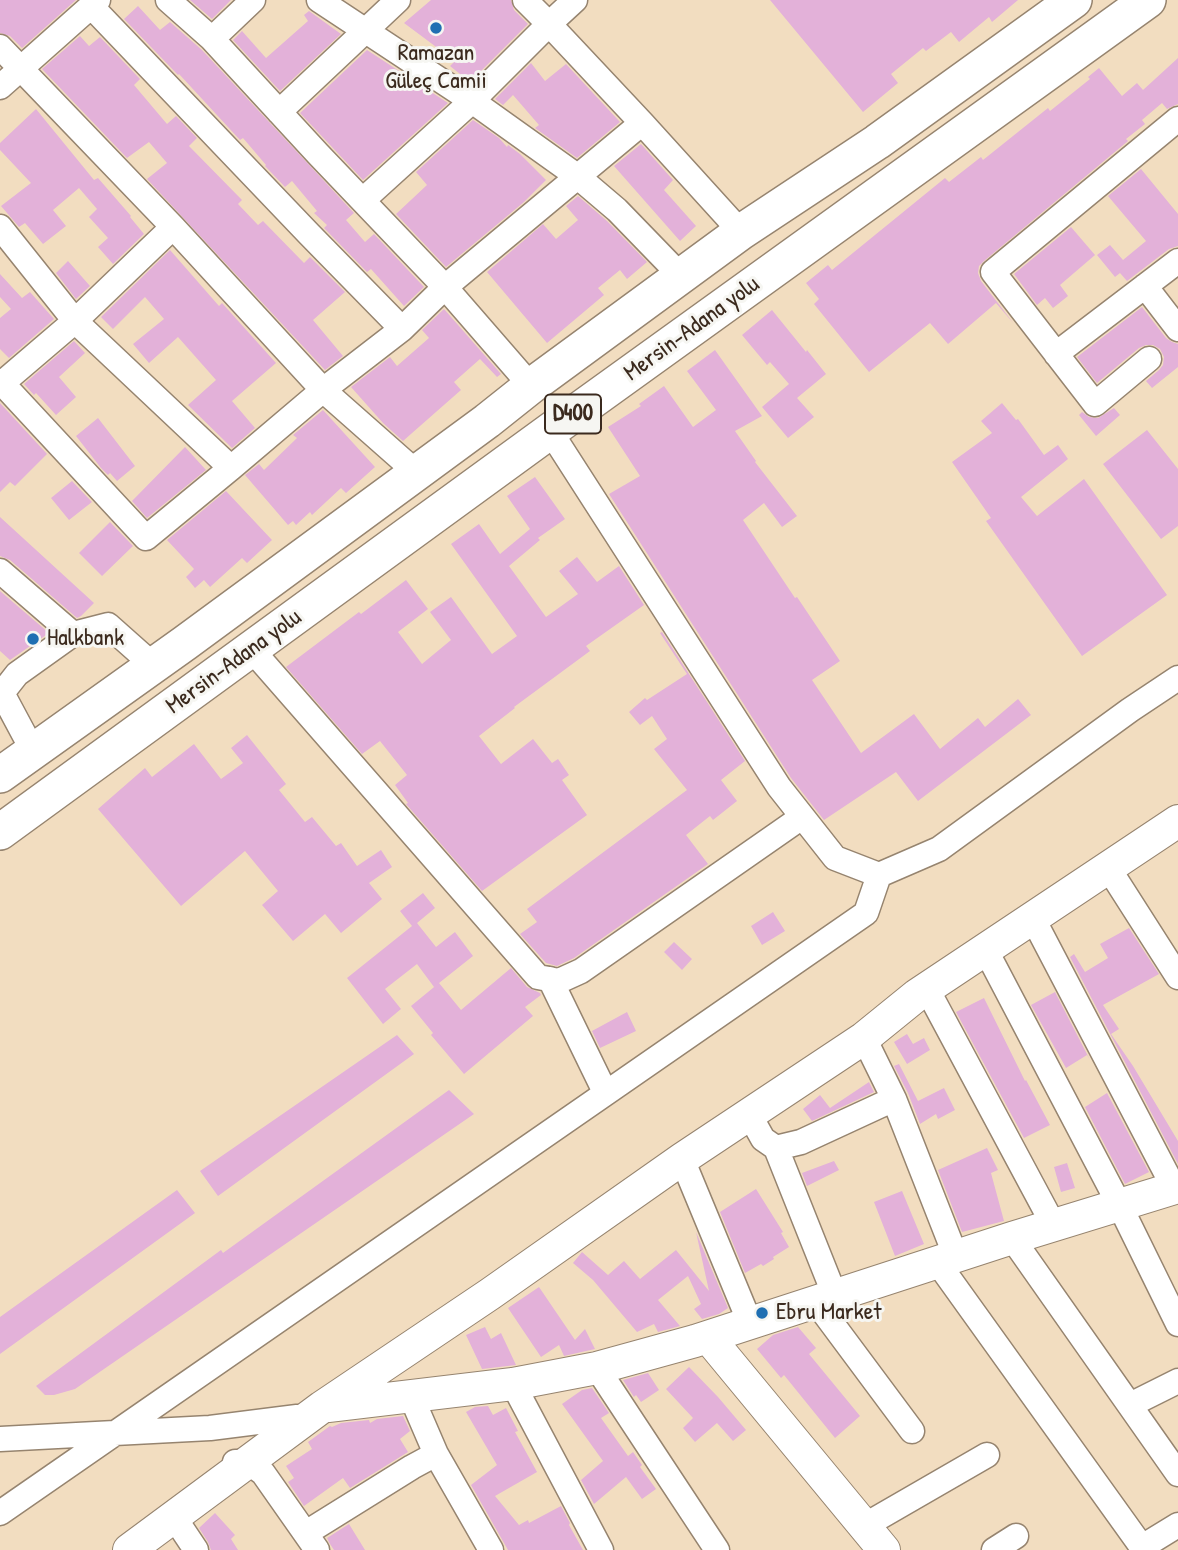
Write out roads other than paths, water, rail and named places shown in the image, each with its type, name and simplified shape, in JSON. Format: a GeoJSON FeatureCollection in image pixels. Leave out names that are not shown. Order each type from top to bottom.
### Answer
{"type":"FeatureCollection","features":[{"type":"Feature","properties":{"kind":"highway","name":"Mersin-Adana yolu"},"geometry":{"type":"LineString","coordinates":[[0,775],[185,643],[741,232],[877,142],[1074,0]]}},
{"type":"Feature","properties":{"kind":"highway","name":"Mersin-Adana yolu"},"geometry":{"type":"LineString","coordinates":[[0,832],[1148,0]]}},
{"type":"Feature","properties":{"kind":"main road"},"geometry":{"type":"LineString","coordinates":[[109,1550],[864,1038],[917,995],[1178,821]]}},
{"type":"Feature","properties":{"kind":"main road"},"geometry":{"type":"LineString","coordinates":[[864,1038],[934,1002],[1178,838]]}},
{"type":"Feature","properties":{"kind":"main road"},"geometry":{"type":"LineString","coordinates":[[310,1412],[513,1384],[597,1368],[750,1324],[1176,1187]]}},
{"type":"Feature","properties":{"kind":"main road"},"geometry":{"type":"LineString","coordinates":[[708,1337],[884,1550]]}},
{"type":"Feature","properties":{"kind":"main road"},"geometry":{"type":"LineString","coordinates":[[130,1550],[241,1462]]}},
{"type":"Feature","properties":{"kind":"street"},"geometry":{"type":"LineString","coordinates":[[168,0],[212,39],[445,287],[531,386]]}},
{"type":"Feature","properties":{"kind":"street"},"geometry":{"type":"LineString","coordinates":[[212,39],[253,0]]}},
{"type":"Feature","properties":{"kind":"street"},"geometry":{"type":"LineString","coordinates":[[319,0],[472,101],[577,176],[617,210],[681,276]]}},
{"type":"Feature","properties":{"kind":"street"},"geometry":{"type":"LineString","coordinates":[[279,112],[398,0]]}},
{"type":"Feature","properties":{"kind":"street"},"geometry":{"type":"LineString","coordinates":[[525,0],[741,232]]}},
{"type":"Feature","properties":{"kind":"street"},"geometry":{"type":"LineString","coordinates":[[363,200],[472,101],[575,0]]}},
{"type":"Feature","properties":{"kind":"street"},"geometry":{"type":"LineString","coordinates":[[0,87],[94,3],[309,234],[402,329]]}},
{"type":"Feature","properties":{"kind":"street"},"geometry":{"type":"LineString","coordinates":[[0,47],[173,227],[323,390],[416,473]]}},
{"type":"Feature","properties":{"kind":"street"},"geometry":{"type":"LineString","coordinates":[[1149,359],[1095,404],[993,272],[1178,119]]}},
{"type":"Feature","properties":{"kind":"street"},"geometry":{"type":"LineString","coordinates":[[173,227],[75,320],[1,383],[146,538],[323,390],[402,329],[445,287],[642,123]]}},
{"type":"Feature","properties":{"kind":"street"},"geometry":{"type":"LineString","coordinates":[[0,227],[75,320],[231,468]]}},
{"type":"Feature","properties":{"kind":"street"},"geometry":{"type":"LineString","coordinates":[[1056,354],[1178,261]]}},
{"type":"Feature","properties":{"kind":"street"},"geometry":{"type":"LineString","coordinates":[[1145,286],[1178,329]]}},
{"type":"Feature","properties":{"kind":"street"},"geometry":{"type":"LineString","coordinates":[[550,431],[779,786],[835,858],[879,875],[939,849],[1178,677]]}},
{"type":"Feature","properties":{"kind":"street"},"geometry":{"type":"LineString","coordinates":[[0,572],[73,634]]}},
{"type":"Feature","properties":{"kind":"street"},"geometry":{"type":"LineString","coordinates":[[33,751],[5,680],[73,634],[108,625],[153,664]]}},
{"type":"Feature","properties":{"kind":"street"},"geometry":{"type":"LineString","coordinates":[[252,650],[538,977],[559,981],[582,971],[802,817]]}},
{"type":"Feature","properties":{"kind":"street"},"geometry":{"type":"LineString","coordinates":[[0,1513],[866,913],[879,875]]}},
{"type":"Feature","properties":{"kind":"street"},"geometry":{"type":"LineString","coordinates":[[1116,880],[1177,973]]}},
{"type":"Feature","properties":{"kind":"street"},"geometry":{"type":"LineString","coordinates":[[1040,932],[1176,1187]]}},
{"type":"Feature","properties":{"kind":"street"},"geometry":{"type":"LineString","coordinates":[[993,964],[1120,1206],[1178,1324]]}},
{"type":"Feature","properties":{"kind":"street"},"geometry":{"type":"LineString","coordinates":[[550,979],[605,1093]]}},
{"type":"Feature","properties":{"kind":"street"},"geometry":{"type":"LineString","coordinates":[[934,1002],[1054,1226]]}},
{"type":"Feature","properties":{"kind":"street"},"geometry":{"type":"LineString","coordinates":[[864,1038],[894,1099],[947,1260],[1143,1549],[1178,1525]]}},
{"type":"Feature","properties":{"kind":"street"},"geometry":{"type":"LineString","coordinates":[[776,1148],[801,1142],[894,1099]]}},
{"type":"Feature","properties":{"kind":"street"},"geometry":{"type":"LineString","coordinates":[[749,1114],[763,1139],[776,1148],[826,1299],[912,1431]]}},
{"type":"Feature","properties":{"kind":"street"},"geometry":{"type":"LineString","coordinates":[[682,1159],[750,1324]]}},
{"type":"Feature","properties":{"kind":"street"},"geometry":{"type":"LineString","coordinates":[[1012,1238],[1178,1474]]}},
{"type":"Feature","properties":{"kind":"street"},"geometry":{"type":"LineString","coordinates":[[597,1368],[717,1550]]}},
{"type":"Feature","properties":{"kind":"street"},"geometry":{"type":"LineString","coordinates":[[1130,1405],[1178,1381]]}},
{"type":"Feature","properties":{"kind":"street"},"geometry":{"type":"LineString","coordinates":[[513,1384],[601,1550]]}},
{"type":"Feature","properties":{"kind":"street"},"geometry":{"type":"LineString","coordinates":[[411,1396],[436,1454],[491,1550]]}},
{"type":"Feature","properties":{"kind":"street"},"geometry":{"type":"LineString","coordinates":[[0,1439],[209,1428],[310,1412]]}},
{"type":"Feature","properties":{"kind":"street"},"geometry":{"type":"LineString","coordinates":[[241,1462],[263,1473],[312,1541],[412,1466],[436,1454]]}},
{"type":"Feature","properties":{"kind":"street"},"geometry":{"type":"LineString","coordinates":[[864,1526],[987,1455]]}},
{"type":"Feature","properties":{"kind":"street"},"geometry":{"type":"LineString","coordinates":[[174,1517],[196,1550]]}},
{"type":"Feature","properties":{"kind":"street"},"geometry":{"type":"LineString","coordinates":[[994,1550],[1016,1536]]}},
{"type":"Feature","properties":{"kind":"place","name":"Ramazan Güleç Camii"},"geometry":{"type":"Point","coordinates":[436,28]}},
{"type":"Feature","properties":{"kind":"place","name":"Halkbank"},"geometry":{"type":"Point","coordinates":[33,639]}},
{"type":"Feature","properties":{"kind":"place","name":"Ebru Market"},"geometry":{"type":"Point","coordinates":[762,1313]}}]}
